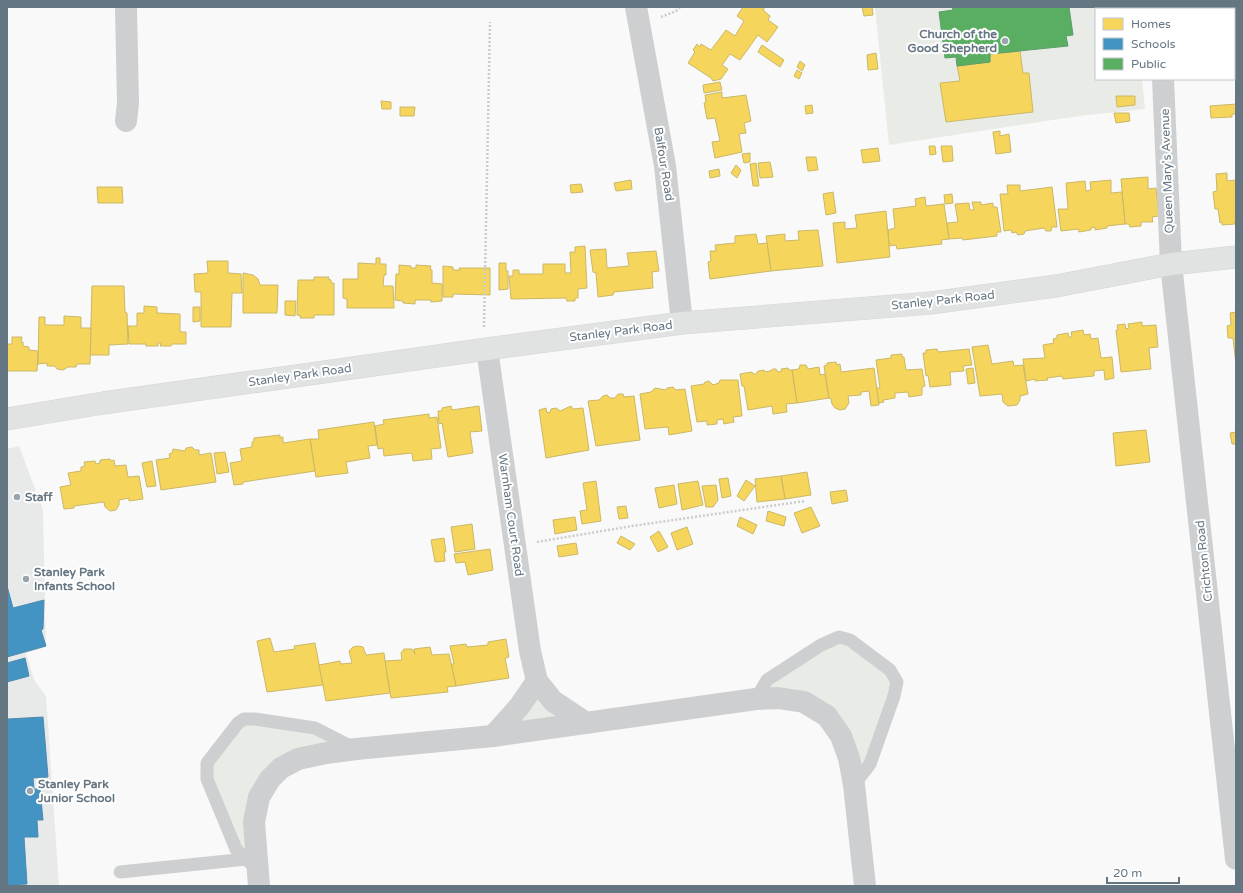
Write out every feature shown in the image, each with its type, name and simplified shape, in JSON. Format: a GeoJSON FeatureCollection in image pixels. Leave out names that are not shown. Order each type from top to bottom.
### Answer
{"type":"FeatureCollection","features":[{"type":"Feature","properties":{"kind":"street"},"geometry":{"type":"LineString","coordinates":[[126,7],[128,102],[126,121]]}},
{"type":"Feature","properties":{"kind":"street","name":"Balfour Road"},"geometry":{"type":"LineString","coordinates":[[636,7],[665,166],[682,323]]}},
{"type":"Feature","properties":{"kind":"street","name":"Queen Mary's Avenue"},"geometry":{"type":"LineString","coordinates":[[1163,80],[1171,264]]}},
{"type":"Feature","properties":{"kind":"street","name":"Stanley Park Road"},"geometry":{"type":"LineString","coordinates":[[7,419],[103,402],[487,348],[682,323],[931,303],[1056,286],[1171,264],[1236,257]]}},
{"type":"Feature","properties":{"kind":"street","name":"Crichton Road"},"geometry":{"type":"LineString","coordinates":[[1171,264],[1236,859]]}},
{"type":"Feature","properties":{"kind":"street","name":"Warnham Court Road"},"geometry":{"type":"LineString","coordinates":[[487,348],[530,651],[537,681],[553,701],[586,723]]}},
{"type":"Feature","properties":{"kind":"street"},"geometry":{"type":"LineString","coordinates":[[494,736],[519,707],[537,681]]}},
{"type":"Feature","properties":{"kind":"street"},"geometry":{"type":"LineString","coordinates":[[255,872],[254,822],[259,797],[270,779],[281,768],[298,759],[326,752],[494,736],[756,699],[778,698],[804,702],[827,716],[841,736],[849,758],[854,785],[865,886]]}},
{"type":"Feature","properties":{"kind":"lane"},"geometry":{"type":"LineString","coordinates":[[756,699],[766,680],[821,645],[839,637],[850,640],[890,670],[897,682],[894,696],[870,764],[854,785]]}},
{"type":"Feature","properties":{"kind":"lane"},"geometry":{"type":"LineString","coordinates":[[255,872],[236,849],[206,771],[207,763],[238,723],[244,719],[255,718],[315,728],[356,749]]}},
{"type":"Feature","properties":{"kind":"lane"},"geometry":{"type":"LineString","coordinates":[[120,872],[255,872]]}},
{"type":"Feature","properties":{"kind":"path"},"geometry":{"type":"LineString","coordinates":[[487,348],[484,330],[490,22]]}},
{"type":"Feature","properties":{"kind":"path"},"geometry":{"type":"LineString","coordinates":[[515,544],[546,541],[632,526],[805,501]]}},
{"type":"Feature","properties":{"kind":"shaded area"},"geometry":{"type":"Polygon","coordinates":[[[875,7],[1135,7],[1095,8],[1095,80],[1142,80],[1145,109],[1079,116],[889,145],[875,7]]]}},
{"type":"Feature","properties":{"kind":"shaded area"},"geometry":{"type":"Polygon","coordinates":[[[19,446],[43,510],[46,647],[26,653],[34,680],[46,696],[59,886],[7,886],[7,449],[19,446]]]}},
{"type":"Feature","properties":{"kind":"shaded area"},"geometry":{"type":"Polygon","coordinates":[[[840,641],[848,644],[886,672],[892,683],[867,763],[855,775],[832,715],[761,695],[770,682],[840,641]]]}},
{"type":"Feature","properties":{"kind":"shaded area"},"geometry":{"type":"Polygon","coordinates":[[[537,689],[573,720],[505,731],[537,689]]]}},
{"type":"Feature","properties":{"kind":"shaded area"},"geometry":{"type":"Polygon","coordinates":[[[245,721],[315,732],[340,746],[273,767],[252,859],[239,844],[209,779],[209,763],[245,721]]]}},
{"type":"Feature","properties":{"kind":"building: Homes"},"geometry":{"type":"Polygon","coordinates":[[[743,7],[765,7],[763,10],[770,16],[768,20],[778,27],[767,42],[758,35],[740,60],[730,54],[722,65],[728,69],[721,79],[713,81],[711,78],[688,63],[695,52],[693,50],[697,44],[700,47],[701,44],[711,50],[726,30],[735,36],[744,21],[737,16],[743,7]]]}},
{"type":"Feature","properties":{"kind":"building: Homes"},"geometry":{"type":"Polygon","coordinates":[[[862,7],[872,7],[873,15],[864,16],[862,7]]]}},
{"type":"Feature","properties":{"kind":"building: Homes"},"geometry":{"type":"Polygon","coordinates":[[[762,45],[784,60],[780,67],[758,52],[762,45]]]}},
{"type":"Feature","properties":{"kind":"building: Homes"},"geometry":{"type":"Polygon","coordinates":[[[1020,51],[1023,73],[1029,73],[1033,112],[946,122],[940,83],[960,81],[957,66],[990,62],[990,54],[1020,51]]]}},
{"type":"Feature","properties":{"kind":"building: Homes"},"geometry":{"type":"Polygon","coordinates":[[[876,53],[878,69],[868,70],[867,55],[876,53]]]}},
{"type":"Feature","properties":{"kind":"building: Homes"},"geometry":{"type":"Polygon","coordinates":[[[800,61],[805,65],[802,71],[797,67],[800,61]]]}},
{"type":"Feature","properties":{"kind":"building: Homes"},"geometry":{"type":"Polygon","coordinates":[[[797,70],[802,73],[799,79],[794,76],[797,70]]]}},
{"type":"Feature","properties":{"kind":"building: Homes"},"geometry":{"type":"Polygon","coordinates":[[[720,82],[722,90],[704,93],[703,85],[720,82]]]}},
{"type":"Feature","properties":{"kind":"building: Homes"},"geometry":{"type":"Polygon","coordinates":[[[722,92],[722,98],[746,95],[751,121],[744,123],[746,133],[739,134],[742,152],[715,158],[712,142],[720,141],[715,118],[707,119],[704,103],[706,102],[705,95],[722,92]]]}},
{"type":"Feature","properties":{"kind":"building: Homes"},"geometry":{"type":"Polygon","coordinates":[[[1116,96],[1135,96],[1135,105],[1117,107],[1116,96]]]}},
{"type":"Feature","properties":{"kind":"building: Homes"},"geometry":{"type":"Polygon","coordinates":[[[381,101],[391,102],[391,109],[382,109],[381,101]]]}},
{"type":"Feature","properties":{"kind":"building: Homes"},"geometry":{"type":"Polygon","coordinates":[[[1236,104],[1236,114],[1232,114],[1232,117],[1211,118],[1210,106],[1236,104]]]}},
{"type":"Feature","properties":{"kind":"building: Homes"},"geometry":{"type":"Polygon","coordinates":[[[812,105],[813,113],[806,114],[805,106],[812,105]]]}},
{"type":"Feature","properties":{"kind":"building: Homes"},"geometry":{"type":"Polygon","coordinates":[[[400,107],[415,107],[414,116],[400,116],[400,107]]]}},
{"type":"Feature","properties":{"kind":"building: Homes"},"geometry":{"type":"Polygon","coordinates":[[[1114,113],[1129,113],[1130,121],[1116,123],[1114,113]]]}},
{"type":"Feature","properties":{"kind":"building: Homes"},"geometry":{"type":"Polygon","coordinates":[[[1000,131],[1000,136],[1009,134],[1011,152],[996,154],[993,132],[1000,131]]]}},
{"type":"Feature","properties":{"kind":"building: Homes"},"geometry":{"type":"Polygon","coordinates":[[[929,146],[935,146],[936,154],[930,155],[929,146]]]}},
{"type":"Feature","properties":{"kind":"building: Homes"},"geometry":{"type":"Polygon","coordinates":[[[941,146],[952,146],[953,161],[943,162],[941,146]]]}},
{"type":"Feature","properties":{"kind":"building: Homes"},"geometry":{"type":"Polygon","coordinates":[[[878,148],[880,161],[863,163],[861,150],[878,148]]]}},
{"type":"Feature","properties":{"kind":"building: Homes"},"geometry":{"type":"Polygon","coordinates":[[[750,153],[750,162],[744,163],[742,154],[750,153]]]}},
{"type":"Feature","properties":{"kind":"building: Homes"},"geometry":{"type":"Polygon","coordinates":[[[806,157],[816,157],[818,170],[808,171],[806,157]]]}},
{"type":"Feature","properties":{"kind":"building: Homes"},"geometry":{"type":"Polygon","coordinates":[[[770,162],[773,177],[760,178],[758,163],[770,162]]]}},
{"type":"Feature","properties":{"kind":"building: Homes"},"geometry":{"type":"Polygon","coordinates":[[[756,163],[759,186],[753,186],[750,164],[756,163]]]}},
{"type":"Feature","properties":{"kind":"building: Homes"},"geometry":{"type":"Polygon","coordinates":[[[736,165],[741,170],[737,178],[731,173],[736,165]]]}},
{"type":"Feature","properties":{"kind":"building: Homes"},"geometry":{"type":"Polygon","coordinates":[[[719,169],[720,176],[710,178],[709,171],[719,169]]]}},
{"type":"Feature","properties":{"kind":"building: Homes"},"geometry":{"type":"Polygon","coordinates":[[[1227,173],[1227,181],[1236,180],[1236,221],[1235,224],[1222,225],[1222,222],[1220,223],[1218,209],[1215,209],[1213,192],[1217,191],[1216,174],[1227,173]]]}},
{"type":"Feature","properties":{"kind":"building: Homes"},"geometry":{"type":"Polygon","coordinates":[[[1148,177],[1148,189],[1156,188],[1159,216],[1152,217],[1153,222],[1141,222],[1141,226],[1130,227],[1129,224],[1125,224],[1121,179],[1148,177]]]}},
{"type":"Feature","properties":{"kind":"building: Homes"},"geometry":{"type":"Polygon","coordinates":[[[631,180],[632,189],[616,191],[614,183],[631,180]]]}},
{"type":"Feature","properties":{"kind":"building: Homes"},"geometry":{"type":"Polygon","coordinates":[[[1111,180],[1111,193],[1122,192],[1125,224],[1107,226],[1107,228],[1095,230],[1095,227],[1091,228],[1091,230],[1079,232],[1078,229],[1061,231],[1058,209],[1068,209],[1066,183],[1085,181],[1086,191],[1091,190],[1090,182],[1111,180]]]}},
{"type":"Feature","properties":{"kind":"building: Homes"},"geometry":{"type":"Polygon","coordinates":[[[581,184],[583,192],[571,193],[570,185],[581,184]]]}},
{"type":"Feature","properties":{"kind":"building: Homes"},"geometry":{"type":"Polygon","coordinates":[[[1007,185],[1020,185],[1020,191],[1052,187],[1057,227],[1052,227],[1051,231],[1046,231],[1044,228],[1025,231],[1024,234],[1018,235],[1016,232],[1012,233],[1011,230],[1004,231],[1000,194],[1008,194],[1007,185]]]}},
{"type":"Feature","properties":{"kind":"building: Homes"},"geometry":{"type":"Polygon","coordinates":[[[97,187],[122,187],[123,203],[98,203],[97,187]]]}},
{"type":"Feature","properties":{"kind":"building: Homes"},"geometry":{"type":"Polygon","coordinates":[[[833,192],[836,213],[826,215],[823,194],[833,192]]]}},
{"type":"Feature","properties":{"kind":"building: Homes"},"geometry":{"type":"Polygon","coordinates":[[[952,194],[953,203],[945,204],[944,195],[952,194]]]}},
{"type":"Feature","properties":{"kind":"building: Homes"},"geometry":{"type":"Polygon","coordinates":[[[925,197],[926,206],[944,204],[949,239],[941,240],[942,244],[897,249],[896,245],[889,246],[888,230],[895,228],[893,209],[916,206],[915,199],[925,197]]]}},
{"type":"Feature","properties":{"kind":"building: Homes"},"geometry":{"type":"Polygon","coordinates":[[[972,202],[981,202],[981,205],[993,203],[993,207],[997,207],[1001,232],[997,232],[997,236],[963,240],[962,238],[949,239],[947,223],[958,222],[955,204],[969,203],[970,210],[974,210],[972,202]]]}},
{"type":"Feature","properties":{"kind":"building: Homes"},"geometry":{"type":"Polygon","coordinates":[[[886,211],[890,257],[837,263],[833,223],[845,222],[845,229],[857,228],[855,215],[886,211]]]}},
{"type":"Feature","properties":{"kind":"building: Homes"},"geometry":{"type":"Polygon","coordinates":[[[818,230],[823,266],[771,271],[766,236],[785,234],[785,241],[799,240],[798,231],[818,230]]]}},
{"type":"Feature","properties":{"kind":"building: Homes"},"geometry":{"type":"Polygon","coordinates":[[[756,234],[758,244],[767,243],[771,271],[710,279],[708,262],[711,261],[710,251],[716,251],[715,245],[735,243],[735,236],[756,234]]]}},
{"type":"Feature","properties":{"kind":"building: Homes"},"geometry":{"type":"Polygon","coordinates":[[[585,246],[587,288],[578,289],[578,298],[575,298],[575,301],[567,301],[566,298],[511,299],[509,276],[513,276],[513,270],[519,270],[519,274],[543,274],[543,264],[565,264],[565,273],[571,273],[570,252],[575,252],[575,247],[585,246]]]}},
{"type":"Feature","properties":{"kind":"building: Homes"},"geometry":{"type":"Polygon","coordinates":[[[606,249],[607,268],[629,266],[627,253],[656,251],[659,271],[652,272],[653,288],[614,292],[613,295],[598,297],[596,273],[593,272],[590,250],[606,249]]]}},
{"type":"Feature","properties":{"kind":"building: Homes"},"geometry":{"type":"Polygon","coordinates":[[[376,258],[380,258],[380,264],[386,264],[386,275],[384,275],[383,286],[393,286],[394,308],[347,308],[347,299],[343,298],[343,279],[358,279],[358,263],[376,264],[376,258]]]}},
{"type":"Feature","properties":{"kind":"building: Homes"},"geometry":{"type":"Polygon","coordinates":[[[207,261],[228,261],[228,273],[241,274],[242,293],[232,293],[231,327],[201,327],[201,292],[195,292],[194,274],[208,273],[207,261]]]}},
{"type":"Feature","properties":{"kind":"building: Homes"},"geometry":{"type":"Polygon","coordinates":[[[499,263],[506,263],[506,271],[508,271],[508,289],[499,290],[499,263]]]}},
{"type":"Feature","properties":{"kind":"building: Homes"},"geometry":{"type":"Polygon","coordinates":[[[399,265],[411,266],[411,268],[416,268],[416,265],[431,266],[432,283],[442,284],[442,301],[431,302],[431,300],[415,300],[415,304],[403,303],[403,301],[395,300],[396,274],[399,274],[399,265]]]}},
{"type":"Feature","properties":{"kind":"building: Homes"},"geometry":{"type":"Polygon","coordinates":[[[443,266],[453,267],[453,270],[460,270],[459,268],[490,268],[490,295],[453,294],[453,297],[443,297],[443,266]]]}},
{"type":"Feature","properties":{"kind":"building: Homes"},"geometry":{"type":"Polygon","coordinates":[[[243,273],[253,275],[258,279],[260,285],[278,285],[277,313],[243,313],[243,273]]]}},
{"type":"Feature","properties":{"kind":"building: Homes"},"geometry":{"type":"Polygon","coordinates":[[[314,277],[329,277],[328,279],[331,280],[331,283],[334,283],[334,315],[314,315],[314,318],[300,318],[301,316],[297,315],[298,280],[314,280],[314,277]]]}},
{"type":"Feature","properties":{"kind":"building: Homes"},"geometry":{"type":"Polygon","coordinates":[[[92,286],[124,286],[128,344],[109,345],[109,355],[90,355],[92,286]]]}},
{"type":"Feature","properties":{"kind":"building: Homes"},"geometry":{"type":"Polygon","coordinates":[[[285,301],[296,301],[295,316],[285,315],[285,301]]]}},
{"type":"Feature","properties":{"kind":"building: Homes"},"geometry":{"type":"Polygon","coordinates":[[[144,306],[157,307],[157,313],[180,314],[180,332],[186,332],[186,344],[160,346],[161,343],[158,343],[158,346],[146,346],[146,344],[129,344],[128,326],[137,326],[137,313],[144,313],[144,306]]]}},
{"type":"Feature","properties":{"kind":"building: Homes"},"geometry":{"type":"Polygon","coordinates":[[[193,307],[200,307],[200,321],[193,322],[193,307]]]}},
{"type":"Feature","properties":{"kind":"building: Homes"},"geometry":{"type":"Polygon","coordinates":[[[1236,312],[1236,365],[1233,338],[1228,338],[1227,326],[1231,325],[1230,313],[1236,312]]]}},
{"type":"Feature","properties":{"kind":"building: Homes"},"geometry":{"type":"Polygon","coordinates":[[[64,316],[81,317],[81,328],[91,328],[90,364],[77,364],[76,367],[68,367],[63,370],[57,369],[55,366],[47,366],[47,363],[38,364],[39,317],[45,317],[45,325],[64,325],[64,316]]]}},
{"type":"Feature","properties":{"kind":"building: Homes"},"geometry":{"type":"Polygon","coordinates":[[[1142,322],[1142,326],[1156,325],[1158,347],[1149,348],[1151,369],[1121,372],[1116,330],[1118,330],[1117,325],[1125,324],[1126,329],[1129,328],[1128,324],[1142,322]]]}},
{"type":"Feature","properties":{"kind":"building: Homes"},"geometry":{"type":"Polygon","coordinates":[[[1083,330],[1084,335],[1090,334],[1091,339],[1098,338],[1101,358],[1112,357],[1114,378],[1105,380],[1104,370],[1094,371],[1094,376],[1063,379],[1062,376],[1047,378],[1048,380],[1035,381],[1035,379],[1026,381],[1023,359],[1045,358],[1043,345],[1054,343],[1053,339],[1057,338],[1057,335],[1068,333],[1069,337],[1072,337],[1071,332],[1083,330]]]}},
{"type":"Feature","properties":{"kind":"building: Homes"},"geometry":{"type":"Polygon","coordinates":[[[12,337],[22,337],[21,342],[23,342],[23,346],[29,347],[29,350],[38,351],[37,371],[7,371],[7,344],[12,344],[12,337]]]}},
{"type":"Feature","properties":{"kind":"building: Homes"},"geometry":{"type":"Polygon","coordinates":[[[988,345],[992,364],[1013,361],[1014,366],[1023,365],[1028,394],[1020,396],[1020,400],[1017,405],[1008,406],[1003,402],[1002,394],[980,396],[972,347],[988,345]]]}},
{"type":"Feature","properties":{"kind":"building: Homes"},"geometry":{"type":"Polygon","coordinates":[[[937,349],[938,352],[969,349],[972,365],[963,366],[964,371],[950,372],[951,385],[930,387],[928,375],[926,376],[923,353],[926,353],[926,350],[937,349]]]}},
{"type":"Feature","properties":{"kind":"building: Homes"},"geometry":{"type":"Polygon","coordinates":[[[902,354],[902,357],[904,357],[906,370],[922,369],[925,386],[922,387],[922,395],[909,397],[908,392],[895,393],[895,398],[883,400],[884,402],[878,403],[876,388],[880,388],[876,360],[891,358],[891,355],[902,354]]]}},
{"type":"Feature","properties":{"kind":"building: Homes"},"geometry":{"type":"Polygon","coordinates":[[[836,362],[837,365],[840,364],[841,372],[874,368],[879,405],[871,406],[869,391],[861,392],[861,395],[848,396],[849,403],[845,409],[840,410],[835,408],[831,399],[829,398],[824,366],[827,365],[827,363],[836,362]]]}},
{"type":"Feature","properties":{"kind":"building: Homes"},"geometry":{"type":"Polygon","coordinates":[[[800,365],[806,365],[808,369],[819,367],[820,375],[825,374],[829,398],[797,403],[792,370],[799,369],[800,365]]]}},
{"type":"Feature","properties":{"kind":"building: Homes"},"geometry":{"type":"Polygon","coordinates":[[[788,368],[789,370],[792,370],[797,403],[786,404],[787,412],[773,414],[772,406],[748,410],[744,386],[742,386],[740,374],[752,372],[753,374],[756,374],[758,371],[764,370],[765,372],[773,369],[776,369],[778,372],[782,371],[781,369],[788,368]]]}},
{"type":"Feature","properties":{"kind":"building: Homes"},"geometry":{"type":"Polygon","coordinates":[[[973,368],[975,383],[968,384],[966,369],[973,368]]]}},
{"type":"Feature","properties":{"kind":"building: Homes"},"geometry":{"type":"Polygon","coordinates":[[[720,380],[738,380],[742,416],[733,417],[734,422],[724,424],[723,419],[717,420],[717,424],[707,425],[707,421],[697,422],[691,386],[704,384],[705,382],[709,381],[713,385],[719,383],[720,380]]]}},
{"type":"Feature","properties":{"kind":"building: Homes"},"geometry":{"type":"Polygon","coordinates":[[[673,387],[676,390],[685,389],[692,431],[669,435],[668,427],[645,429],[640,394],[651,392],[655,388],[666,390],[667,388],[673,387]]]}},
{"type":"Feature","properties":{"kind":"building: Homes"},"geometry":{"type":"Polygon","coordinates":[[[618,394],[623,394],[624,397],[634,396],[640,440],[596,446],[588,401],[599,400],[603,396],[607,395],[610,398],[615,398],[618,394]]]}},
{"type":"Feature","properties":{"kind":"building: Homes"},"geometry":{"type":"Polygon","coordinates":[[[451,406],[452,410],[479,406],[482,431],[470,432],[473,453],[448,457],[442,423],[439,424],[438,411],[442,411],[442,408],[451,406]]]}},
{"type":"Feature","properties":{"kind":"building: Homes"},"geometry":{"type":"Polygon","coordinates":[[[571,406],[573,409],[583,408],[589,450],[546,458],[539,410],[546,408],[547,413],[550,412],[551,409],[556,408],[560,411],[571,406]]]}},
{"type":"Feature","properties":{"kind":"building: Homes"},"geometry":{"type":"Polygon","coordinates":[[[429,414],[429,418],[437,417],[441,448],[431,449],[432,459],[413,461],[412,453],[384,456],[383,448],[378,449],[375,426],[384,424],[383,420],[429,414]]]}},
{"type":"Feature","properties":{"kind":"building: Homes"},"geometry":{"type":"Polygon","coordinates":[[[374,422],[377,445],[368,446],[370,458],[346,462],[348,473],[316,477],[310,439],[319,439],[318,430],[374,422]]]}},
{"type":"Feature","properties":{"kind":"building: Homes"},"geometry":{"type":"Polygon","coordinates":[[[1146,430],[1150,462],[1116,466],[1113,433],[1146,430]]]}},
{"type":"Feature","properties":{"kind":"building: Homes"},"geometry":{"type":"Polygon","coordinates":[[[1236,432],[1236,444],[1232,444],[1230,433],[1236,432]]]}},
{"type":"Feature","properties":{"kind":"building: Homes"},"geometry":{"type":"Polygon","coordinates":[[[280,435],[280,438],[283,437],[283,443],[310,439],[315,471],[243,482],[243,484],[234,485],[230,463],[242,461],[240,449],[252,447],[254,438],[280,435]]]}},
{"type":"Feature","properties":{"kind":"building: Homes"},"geometry":{"type":"Polygon","coordinates":[[[192,447],[195,450],[199,450],[199,455],[211,453],[216,482],[161,490],[156,460],[170,458],[169,454],[172,453],[173,449],[185,451],[186,448],[192,447]]]}},
{"type":"Feature","properties":{"kind":"building: Homes"},"geometry":{"type":"Polygon","coordinates":[[[225,452],[229,472],[217,474],[214,453],[225,452]]]}},
{"type":"Feature","properties":{"kind":"building: Homes"},"geometry":{"type":"Polygon","coordinates":[[[110,459],[111,461],[114,460],[115,466],[126,465],[128,477],[139,476],[143,499],[129,501],[129,498],[119,500],[119,505],[116,510],[110,511],[105,507],[104,502],[74,506],[74,508],[64,509],[60,487],[71,485],[68,473],[81,471],[81,467],[85,466],[84,462],[95,461],[96,464],[100,463],[100,460],[110,459]]]}},
{"type":"Feature","properties":{"kind":"building: Homes"},"geometry":{"type":"Polygon","coordinates":[[[152,461],[156,486],[147,487],[142,463],[152,461]]]}},
{"type":"Feature","properties":{"kind":"building: Homes"},"geometry":{"type":"Polygon","coordinates":[[[807,472],[811,495],[785,499],[781,476],[807,472]]]}},
{"type":"Feature","properties":{"kind":"building: Homes"},"geometry":{"type":"Polygon","coordinates":[[[781,476],[785,499],[757,502],[755,479],[781,476]]]}},
{"type":"Feature","properties":{"kind":"building: Homes"},"geometry":{"type":"Polygon","coordinates":[[[728,478],[731,496],[722,498],[719,479],[728,478]]]}},
{"type":"Feature","properties":{"kind":"building: Homes"},"geometry":{"type":"Polygon","coordinates":[[[746,480],[755,486],[744,501],[737,496],[746,480]]]}},
{"type":"Feature","properties":{"kind":"building: Homes"},"geometry":{"type":"Polygon","coordinates":[[[596,481],[601,521],[582,524],[580,511],[587,510],[583,483],[596,481]]]}},
{"type":"Feature","properties":{"kind":"building: Homes"},"geometry":{"type":"Polygon","coordinates":[[[698,481],[703,505],[682,510],[678,484],[698,481]]]}},
{"type":"Feature","properties":{"kind":"building: Homes"},"geometry":{"type":"Polygon","coordinates":[[[674,485],[677,504],[659,508],[655,488],[674,485]]]}},
{"type":"Feature","properties":{"kind":"building: Homes"},"geometry":{"type":"Polygon","coordinates":[[[716,485],[718,500],[713,507],[706,507],[702,486],[716,485]]]}},
{"type":"Feature","properties":{"kind":"building: Homes"},"geometry":{"type":"Polygon","coordinates":[[[846,490],[848,501],[832,504],[830,492],[846,490]]]}},
{"type":"Feature","properties":{"kind":"building: Homes"},"geometry":{"type":"Polygon","coordinates":[[[626,506],[628,518],[619,519],[617,507],[626,506]]]}},
{"type":"Feature","properties":{"kind":"building: Homes"},"geometry":{"type":"Polygon","coordinates":[[[811,507],[820,526],[802,533],[794,513],[811,507]]]}},
{"type":"Feature","properties":{"kind":"building: Homes"},"geometry":{"type":"Polygon","coordinates":[[[768,511],[786,517],[784,526],[766,521],[768,511]]]}},
{"type":"Feature","properties":{"kind":"building: Homes"},"geometry":{"type":"Polygon","coordinates":[[[575,517],[577,530],[555,534],[553,520],[575,517]]]}},
{"type":"Feature","properties":{"kind":"building: Homes"},"geometry":{"type":"Polygon","coordinates":[[[740,517],[757,525],[753,534],[737,526],[740,517]]]}},
{"type":"Feature","properties":{"kind":"building: Homes"},"geometry":{"type":"Polygon","coordinates":[[[472,524],[475,549],[455,552],[451,527],[472,524]]]}},
{"type":"Feature","properties":{"kind":"building: Homes"},"geometry":{"type":"Polygon","coordinates":[[[687,527],[693,544],[677,550],[671,533],[687,527]]]}},
{"type":"Feature","properties":{"kind":"building: Homes"},"geometry":{"type":"Polygon","coordinates":[[[659,531],[668,547],[658,552],[650,537],[659,531]]]}},
{"type":"Feature","properties":{"kind":"building: Homes"},"geometry":{"type":"Polygon","coordinates":[[[621,536],[635,544],[630,550],[617,543],[621,536]]]}},
{"type":"Feature","properties":{"kind":"building: Homes"},"geometry":{"type":"Polygon","coordinates":[[[444,538],[446,552],[444,552],[445,561],[435,562],[431,540],[444,538]]]}},
{"type":"Feature","properties":{"kind":"building: Homes"},"geometry":{"type":"Polygon","coordinates":[[[576,543],[578,554],[559,557],[557,546],[576,543]]]}},
{"type":"Feature","properties":{"kind":"building: Homes"},"geometry":{"type":"Polygon","coordinates":[[[490,549],[493,570],[468,575],[465,562],[456,563],[454,554],[490,549]]]}},
{"type":"Feature","properties":{"kind":"building: Homes"},"geometry":{"type":"Polygon","coordinates":[[[270,638],[274,652],[295,649],[294,646],[315,643],[323,685],[267,692],[257,641],[270,638]]]}},
{"type":"Feature","properties":{"kind":"building: Homes"},"geometry":{"type":"Polygon","coordinates":[[[506,639],[509,657],[505,658],[509,678],[456,686],[451,664],[454,664],[450,646],[466,644],[467,647],[488,645],[488,642],[506,639]]]}},
{"type":"Feature","properties":{"kind":"building: Homes"},"geometry":{"type":"Polygon","coordinates":[[[353,647],[363,647],[366,655],[384,653],[390,693],[326,701],[319,665],[340,661],[341,664],[352,663],[349,651],[353,647]]]}},
{"type":"Feature","properties":{"kind":"building: Homes"},"geometry":{"type":"Polygon","coordinates":[[[430,647],[432,655],[449,654],[456,686],[447,687],[448,692],[391,698],[385,661],[402,660],[401,653],[404,649],[412,649],[415,654],[414,649],[430,647]]]}},
{"type":"Feature","properties":{"kind":"building: Schools"},"geometry":{"type":"Polygon","coordinates":[[[7,586],[13,608],[44,600],[43,629],[41,630],[46,646],[7,657],[7,586]]]}},
{"type":"Feature","properties":{"kind":"building: Schools"},"geometry":{"type":"Polygon","coordinates":[[[25,658],[29,676],[7,682],[7,663],[25,658]]]}},
{"type":"Feature","properties":{"kind":"building: Schools"},"geometry":{"type":"Polygon","coordinates":[[[7,716],[8,719],[43,717],[48,777],[33,778],[34,789],[40,789],[43,820],[37,820],[38,837],[24,837],[27,884],[7,885],[7,716]]]}},
{"type":"Feature","properties":{"kind":"building: Public","name":"Church of the Good Shepherd"},"geometry":{"type":"Polygon","coordinates":[[[952,7],[1069,7],[1073,35],[1066,36],[1068,46],[990,54],[990,62],[957,66],[956,57],[945,58],[939,12],[953,10],[952,7]]]}},
{"type":"Feature","properties":{"kind":"place","name":"Church of the Good Shepherd"},"geometry":{"type":"Point","coordinates":[1005,41]}},
{"type":"Feature","properties":{"kind":"place","name":"Staff"},"geometry":{"type":"Point","coordinates":[17,497]}},
{"type":"Feature","properties":{"kind":"place","name":"Stanley Park Infants School"},"geometry":{"type":"Point","coordinates":[26,579]}},
{"type":"Feature","properties":{"kind":"place","name":"Stanley Park Junior School"},"geometry":{"type":"Point","coordinates":[30,791]}}]}
